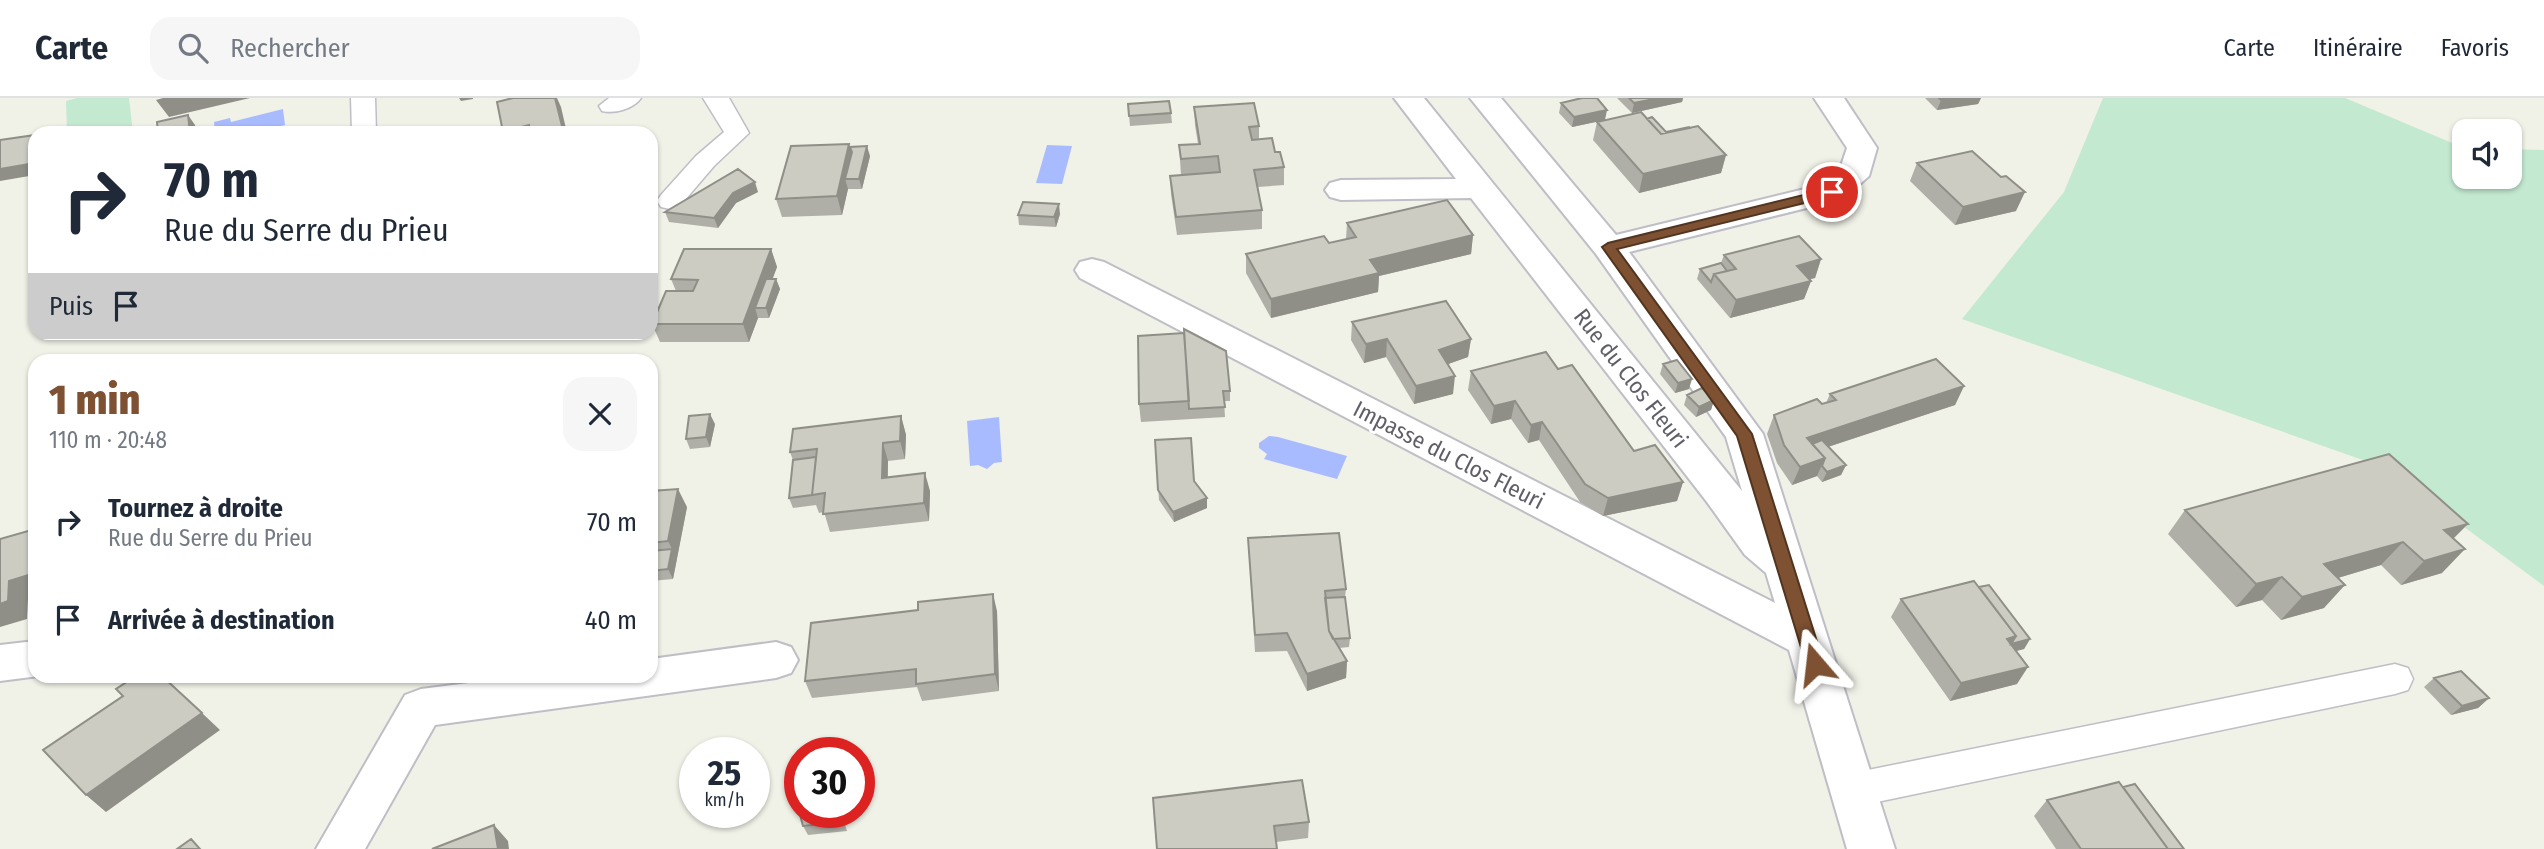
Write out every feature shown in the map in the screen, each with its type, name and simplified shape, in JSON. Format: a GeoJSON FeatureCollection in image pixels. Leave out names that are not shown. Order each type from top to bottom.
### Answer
{"type":"FeatureCollection","features":[{"type":"Feature","properties":{"kind":"street","name":"Rue du Clos Fleuri"},"geometry":{"type":"LineString","coordinates":[[1409,98],[1721,492],[1759,544],[1784,565]]}},
{"type":"Feature","properties":{"kind":"street"},"geometry":{"type":"LineString","coordinates":[[1485,98],[1608,247],[1744,434],[1871,849]]}},
{"type":"Feature","properties":{"kind":"street"},"geometry":{"type":"LineString","coordinates":[[1608,247],[1832,192],[1853,176],[1862,148],[1829,98]]}},
{"type":"Feature","properties":{"kind":"street"},"geometry":{"type":"LineString","coordinates":[[1340,190],[1481,188]]}},
{"type":"Feature","properties":{"kind":"street","name":"Impasse du Clos Fleuri"},"geometry":{"type":"LineString","coordinates":[[1091,270],[1807,639]]}},
{"type":"Feature","properties":{"kind":"street"},"geometry":{"type":"LineString","coordinates":[[0,663],[28,660]]}},
{"type":"Feature","properties":{"kind":"street"},"geometry":{"type":"LineString","coordinates":[[658,676],[776,660]]}},
{"type":"Feature","properties":{"kind":"street"},"geometry":{"type":"LineString","coordinates":[[340,849],[421,708],[606,683]]}},
{"type":"Feature","properties":{"kind":"lane"},"geometry":{"type":"LineString","coordinates":[[363,98],[364,126]]}},
{"type":"Feature","properties":{"kind":"lane"},"geometry":{"type":"LineString","coordinates":[[670,201],[705,161],[737,133],[715,98]]}},
{"type":"Feature","properties":{"kind":"lane"},"geometry":{"type":"LineString","coordinates":[[1853,790],[2395,679]]}},
{"type":"Feature","properties":{"kind":"green space"},"geometry":{"type":"Polygon","coordinates":[[[77,98],[129,98],[132,126],[67,126],[66,101],[77,98]]]}},
{"type":"Feature","properties":{"kind":"green space"},"geometry":{"type":"Polygon","coordinates":[[[2103,98],[2345,98],[2452,143],[2452,189],[2522,189],[2522,149],[2544,150],[2544,586],[2383,467],[1962,319],[2064,192],[2103,98]]]}},
{"type":"Feature","properties":{"kind":"water"},"geometry":{"type":"Polygon","coordinates":[[[283,109],[285,125],[214,126],[214,122],[230,118],[231,122],[283,109]]]}},
{"type":"Feature","properties":{"kind":"water"},"geometry":{"type":"Polygon","coordinates":[[[1047,145],[1072,146],[1062,184],[1036,183],[1047,145]]]}},
{"type":"Feature","properties":{"kind":"water"},"geometry":{"type":"Polygon","coordinates":[[[999,417],[1002,462],[994,463],[987,469],[978,465],[970,466],[967,421],[999,417]]]}},
{"type":"Feature","properties":{"kind":"water"},"geometry":{"type":"Polygon","coordinates":[[[1269,436],[1347,456],[1337,479],[1264,459],[1267,454],[1259,448],[1259,443],[1269,436]]]}},
{"type":"Feature","properties":{"kind":"building"},"geometry":{"type":"Polygon","coordinates":[[[513,98],[555,98],[562,126],[502,126],[497,102],[513,98]]]}},
{"type":"Feature","properties":{"kind":"building"},"geometry":{"type":"Polygon","coordinates":[[[1597,98],[1607,110],[1574,117],[1561,103],[1597,98]]]}},
{"type":"Feature","properties":{"kind":"building"},"geometry":{"type":"Polygon","coordinates":[[[1629,98],[1659,98],[1634,103],[1629,98]]]}},
{"type":"Feature","properties":{"kind":"building"},"geometry":{"type":"Polygon","coordinates":[[[1169,101],[1171,113],[1129,116],[1128,104],[1169,101]]]}},
{"type":"Feature","properties":{"kind":"building"},"geometry":{"type":"Polygon","coordinates":[[[1254,103],[1259,126],[1249,127],[1252,140],[1272,138],[1275,152],[1280,152],[1284,167],[1254,170],[1262,210],[1176,217],[1170,176],[1220,172],[1218,156],[1181,159],[1179,145],[1200,144],[1194,107],[1254,103]]]}},
{"type":"Feature","properties":{"kind":"building"},"geometry":{"type":"Polygon","coordinates":[[[1641,112],[1661,134],[1698,126],[1726,155],[1643,174],[1597,122],[1641,112]]]}},
{"type":"Feature","properties":{"kind":"building"},"geometry":{"type":"Polygon","coordinates":[[[188,115],[189,126],[157,126],[157,122],[188,115]]]}},
{"type":"Feature","properties":{"kind":"building"},"geometry":{"type":"Polygon","coordinates":[[[1652,117],[1666,132],[1690,128],[1661,134],[1647,119],[1652,117]]]}},
{"type":"Feature","properties":{"kind":"building"},"geometry":{"type":"Polygon","coordinates":[[[28,136],[28,164],[0,169],[0,140],[28,136]]]}},
{"type":"Feature","properties":{"kind":"building"},"geometry":{"type":"Polygon","coordinates":[[[849,144],[837,196],[776,199],[791,146],[849,144]]]}},
{"type":"Feature","properties":{"kind":"building"},"geometry":{"type":"Polygon","coordinates":[[[867,146],[859,179],[845,179],[852,152],[850,147],[867,146]]]}},
{"type":"Feature","properties":{"kind":"building"},"geometry":{"type":"Polygon","coordinates":[[[1972,151],[2001,177],[2006,176],[2025,192],[1963,207],[1917,163],[1972,151]]]}},
{"type":"Feature","properties":{"kind":"building"},"geometry":{"type":"Polygon","coordinates":[[[738,169],[755,182],[733,193],[714,218],[665,212],[738,169]]]}},
{"type":"Feature","properties":{"kind":"building"},"geometry":{"type":"Polygon","coordinates":[[[1447,200],[1473,235],[1370,260],[1379,273],[1271,299],[1246,254],[1324,236],[1329,243],[1356,237],[1347,223],[1447,200]]]}},
{"type":"Feature","properties":{"kind":"building"},"geometry":{"type":"Polygon","coordinates":[[[1023,202],[1059,204],[1054,217],[1018,215],[1023,202]]]}},
{"type":"Feature","properties":{"kind":"building"},"geometry":{"type":"Polygon","coordinates":[[[1799,236],[1821,259],[1797,266],[1811,281],[1736,300],[1714,274],[1736,269],[1724,255],[1799,236]]]}},
{"type":"Feature","properties":{"kind":"building"},"geometry":{"type":"Polygon","coordinates":[[[684,249],[771,249],[743,324],[658,324],[658,310],[666,291],[693,291],[698,280],[671,279],[684,249]]]}},
{"type":"Feature","properties":{"kind":"building"},"geometry":{"type":"Polygon","coordinates":[[[1721,263],[1727,271],[1714,274],[1711,282],[1700,269],[1721,263]]]}},
{"type":"Feature","properties":{"kind":"building"},"geometry":{"type":"Polygon","coordinates":[[[766,279],[776,279],[766,308],[755,308],[766,279]]]}},
{"type":"Feature","properties":{"kind":"building"},"geometry":{"type":"Polygon","coordinates":[[[1446,301],[1471,339],[1439,350],[1455,376],[1416,386],[1387,339],[1366,344],[1352,322],[1446,301]]]}},
{"type":"Feature","properties":{"kind":"building"},"geometry":{"type":"Polygon","coordinates":[[[1184,329],[1226,351],[1230,391],[1223,391],[1225,407],[1189,409],[1184,329]]]}},
{"type":"Feature","properties":{"kind":"building"},"geometry":{"type":"Polygon","coordinates":[[[1184,333],[1189,401],[1139,404],[1138,336],[1184,333]]]}},
{"type":"Feature","properties":{"kind":"building"},"geometry":{"type":"Polygon","coordinates":[[[1546,352],[1558,369],[1572,365],[1634,451],[1655,445],[1683,482],[1608,498],[1585,484],[1542,422],[1531,425],[1515,401],[1494,406],[1471,371],[1546,352]]]}},
{"type":"Feature","properties":{"kind":"building"},"geometry":{"type":"Polygon","coordinates":[[[1936,359],[1964,386],[1807,438],[1825,458],[1800,467],[1784,445],[1774,415],[1817,399],[1822,404],[1836,400],[1830,394],[1936,359]]]}},
{"type":"Feature","properties":{"kind":"building"},"geometry":{"type":"Polygon","coordinates":[[[1677,360],[1692,379],[1678,383],[1663,364],[1677,360]]]}},
{"type":"Feature","properties":{"kind":"building"},"geometry":{"type":"Polygon","coordinates":[[[1702,388],[1714,400],[1699,407],[1687,395],[1702,388]]]}},
{"type":"Feature","properties":{"kind":"building"},"geometry":{"type":"Polygon","coordinates":[[[710,414],[706,437],[686,439],[689,416],[710,414]]]}},
{"type":"Feature","properties":{"kind":"building"},"geometry":{"type":"Polygon","coordinates":[[[901,416],[900,441],[883,443],[882,478],[925,473],[924,503],[823,514],[825,493],[812,495],[817,449],[790,452],[793,429],[901,416]]]}},
{"type":"Feature","properties":{"kind":"building"},"geometry":{"type":"Polygon","coordinates":[[[1191,438],[1194,481],[1207,498],[1173,512],[1158,490],[1155,440],[1191,438]]]}},
{"type":"Feature","properties":{"kind":"building"},"geometry":{"type":"Polygon","coordinates":[[[1822,440],[1846,465],[1827,472],[1822,466],[1825,458],[1812,444],[1822,440]]]}},
{"type":"Feature","properties":{"kind":"building"},"geometry":{"type":"Polygon","coordinates":[[[2389,454],[2468,524],[2444,530],[2465,549],[2424,561],[2403,542],[2324,564],[2345,585],[2302,597],[2282,577],[2256,584],[2185,510],[2389,454]]]}},
{"type":"Feature","properties":{"kind":"building"},"geometry":{"type":"Polygon","coordinates":[[[816,457],[812,495],[789,498],[793,460],[816,457]]]}},
{"type":"Feature","properties":{"kind":"building"},"geometry":{"type":"Polygon","coordinates":[[[678,489],[668,541],[658,542],[658,490],[678,489]]]}},
{"type":"Feature","properties":{"kind":"building"},"geometry":{"type":"Polygon","coordinates":[[[28,531],[28,575],[9,581],[8,601],[0,604],[0,539],[28,531]]]}},
{"type":"Feature","properties":{"kind":"building"},"geometry":{"type":"Polygon","coordinates":[[[1339,533],[1346,589],[1325,591],[1329,631],[1347,661],[1307,674],[1287,633],[1255,635],[1248,538],[1339,533]]]}},
{"type":"Feature","properties":{"kind":"building"},"geometry":{"type":"Polygon","coordinates":[[[672,549],[668,569],[658,570],[658,550],[672,549]]]}},
{"type":"Feature","properties":{"kind":"building"},"geometry":{"type":"Polygon","coordinates":[[[1974,581],[2016,636],[2007,639],[2028,667],[1961,683],[1901,599],[1974,581]]]}},
{"type":"Feature","properties":{"kind":"building"},"geometry":{"type":"Polygon","coordinates":[[[1989,585],[2030,639],[2011,644],[2016,636],[1979,587],[1989,585]]]}},
{"type":"Feature","properties":{"kind":"building"},"geometry":{"type":"Polygon","coordinates":[[[993,594],[995,674],[916,684],[916,669],[805,681],[811,623],[918,610],[918,602],[993,594]]]}},
{"type":"Feature","properties":{"kind":"building"},"geometry":{"type":"Polygon","coordinates":[[[1345,597],[1350,638],[1333,639],[1329,631],[1325,598],[1345,597]]]}},
{"type":"Feature","properties":{"kind":"building"},"geometry":{"type":"Polygon","coordinates":[[[2461,671],[2489,698],[2462,706],[2434,678],[2461,671]]]}},
{"type":"Feature","properties":{"kind":"building"},"geometry":{"type":"Polygon","coordinates":[[[125,683],[170,683],[202,713],[86,795],[43,750],[123,696],[116,689],[125,683]]]}},
{"type":"Feature","properties":{"kind":"building"},"geometry":{"type":"Polygon","coordinates":[[[1302,780],[1309,822],[1274,826],[1277,849],[1157,849],[1153,798],[1302,780]]]}},
{"type":"Feature","properties":{"kind":"building"},"geometry":{"type":"Polygon","coordinates":[[[2119,782],[2168,849],[2081,849],[2047,800],[2119,782]]]}},
{"type":"Feature","properties":{"kind":"building"},"geometry":{"type":"Polygon","coordinates":[[[2135,784],[2184,849],[2168,849],[2123,787],[2135,784]]]}},
{"type":"Feature","properties":{"kind":"building"},"geometry":{"type":"Polygon","coordinates":[[[494,825],[498,849],[432,849],[494,825]]]}},
{"type":"Feature","properties":{"kind":"building"},"geometry":{"type":"Polygon","coordinates":[[[191,839],[200,849],[177,849],[191,839]]]}},
{"type":"Feature","properties":{"kind":"route"},"geometry":{"type":"LineString","coordinates":[[1815,664],[1744,434],[1608,247],[1832,192]]}}]}
